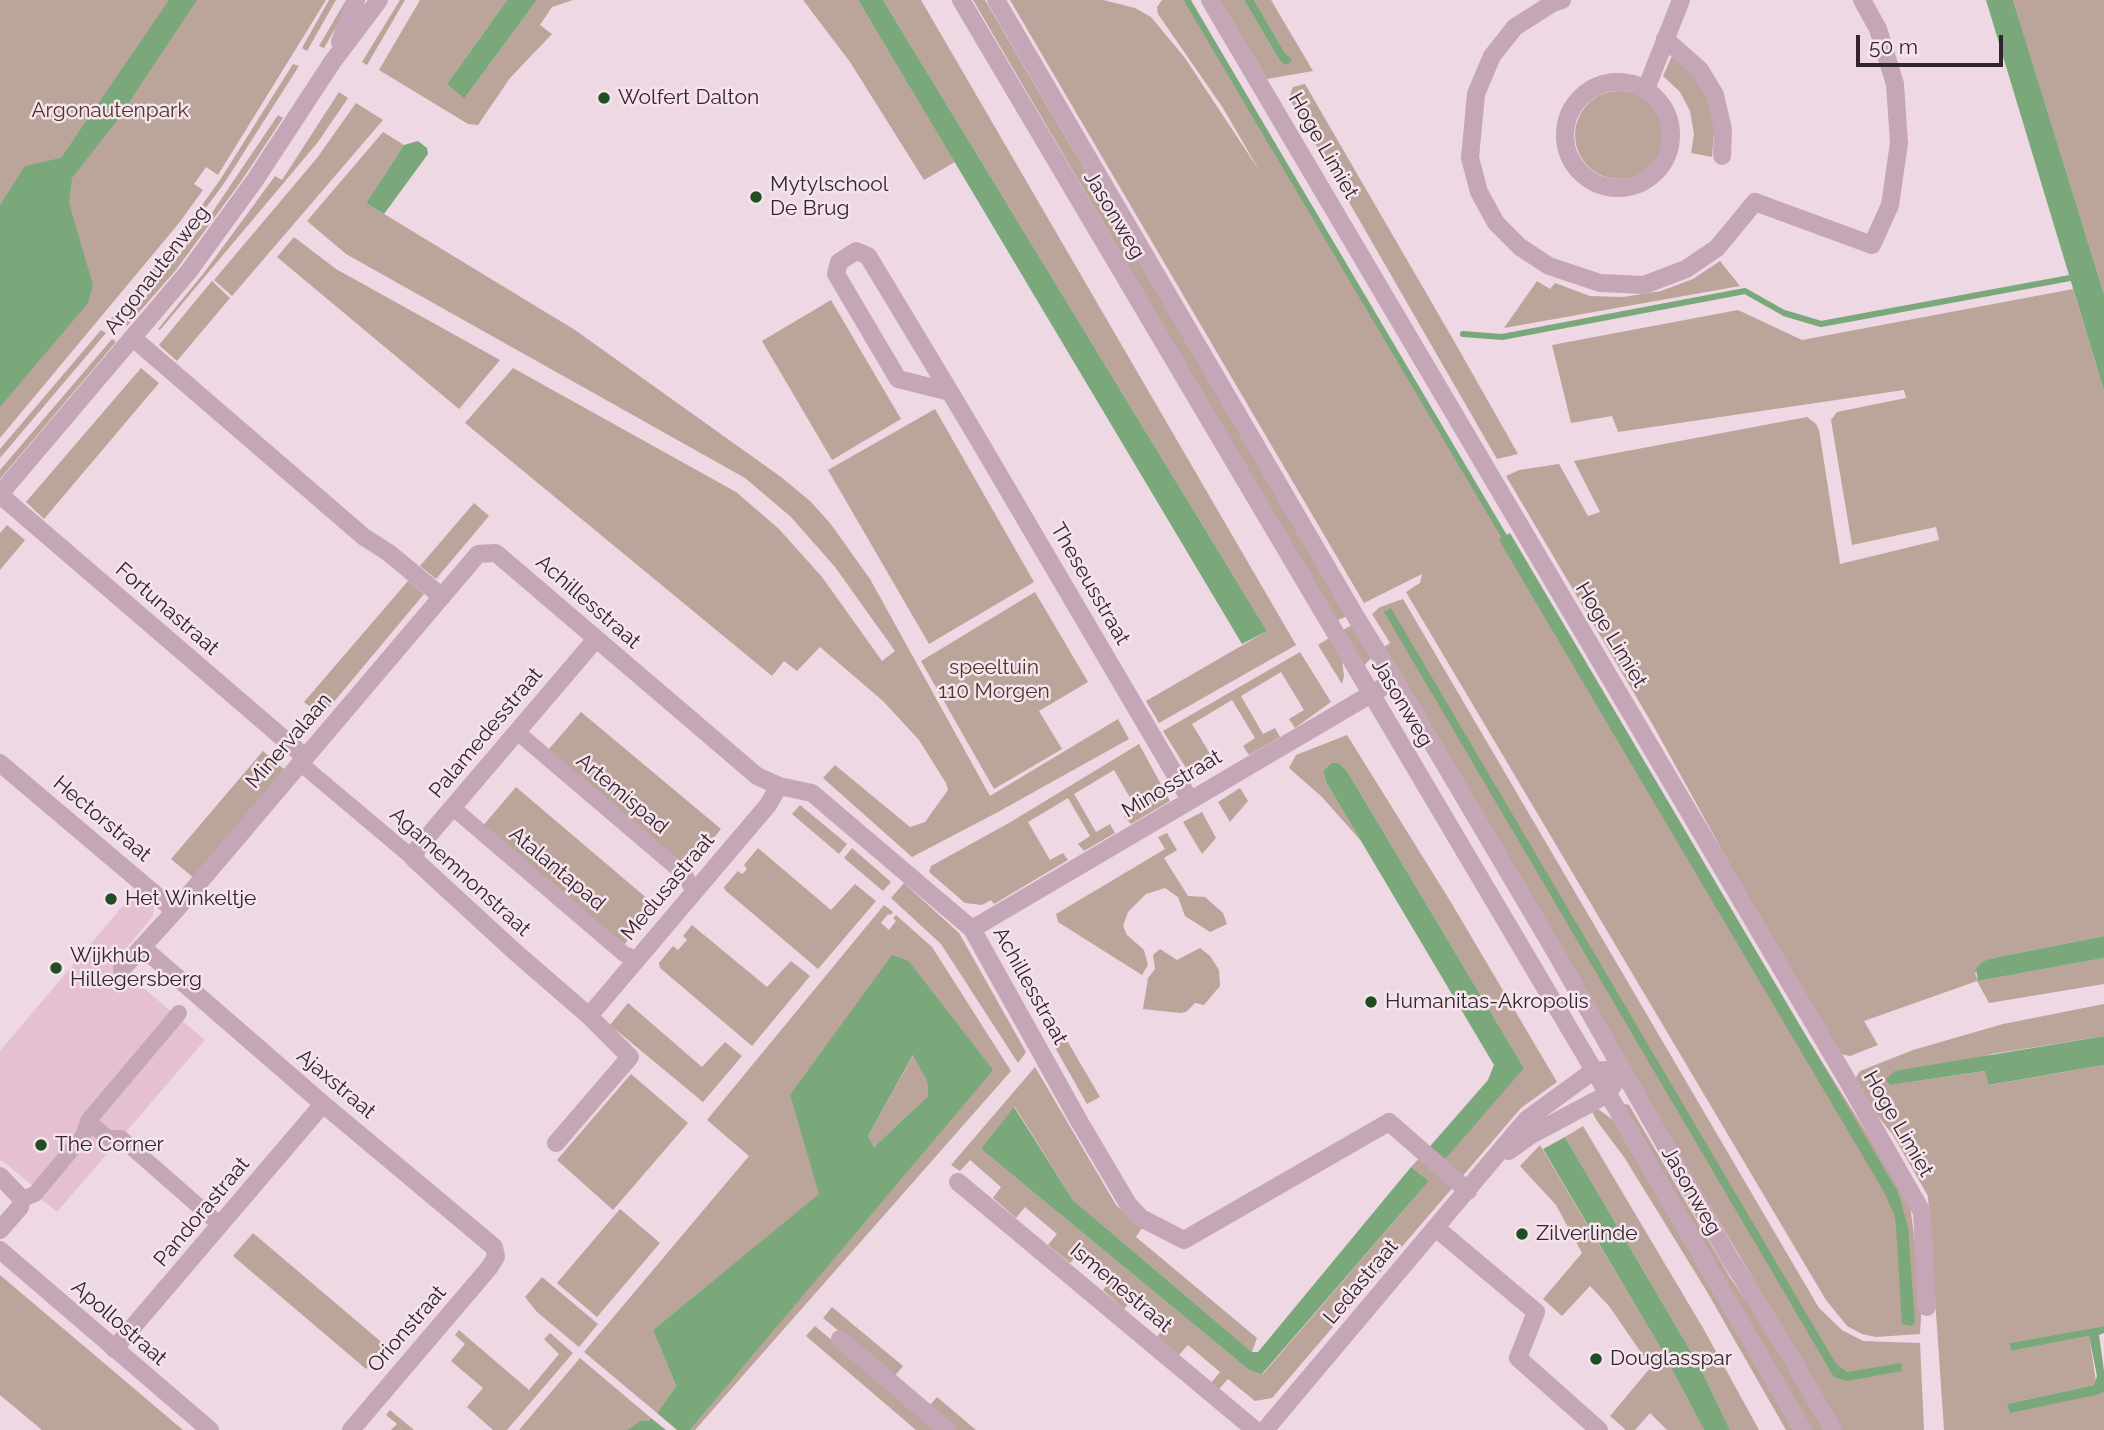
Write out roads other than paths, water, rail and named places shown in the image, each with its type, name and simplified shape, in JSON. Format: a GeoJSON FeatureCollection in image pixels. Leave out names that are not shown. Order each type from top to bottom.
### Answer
{"type":"FeatureCollection","features":[{"type":"Feature","properties":{"kind":"street","name":"Argonautenweg"},"geometry":{"type":"LineString","coordinates":[[333,61],[356,0]]}},
{"type":"Feature","properties":{"kind":"street","name":"Argonautenweg"},"geometry":{"type":"LineString","coordinates":[[0,494],[189,271],[255,180],[333,61],[379,0]]}},
{"type":"Feature","properties":{"kind":"street","name":"Jasonweg"},"geometry":{"type":"LineString","coordinates":[[961,0],[1608,1094],[1803,1430]]}},
{"type":"Feature","properties":{"kind":"street","name":"Jasonweg"},"geometry":{"type":"LineString","coordinates":[[996,0],[1622,1069],[1729,1257],[1833,1430]]}},
{"type":"Feature","properties":{"kind":"street","name":"Hoge Limiet"},"geometry":{"type":"LineString","coordinates":[[1210,0],[1836,1060],[1922,1212],[1927,1307]]}},
{"type":"Feature","properties":{"kind":"street"},"geometry":{"type":"LineString","coordinates":[[1562,0],[1515,27],[1492,56],[1476,94],[1470,158],[1479,192],[1496,223],[1520,247],[1549,266],[1600,283],[1644,285],[1686,269],[1717,248],[1755,202],[1872,246],[1890,205],[1899,143],[1895,85],[1878,29],[1863,0]]}},
{"type":"Feature","properties":{"kind":"street"},"geometry":{"type":"LineString","coordinates":[[1646,89],[1681,0]]}},
{"type":"Feature","properties":{"kind":"street"},"geometry":{"type":"LineString","coordinates":[[1665,39],[1700,71],[1715,95],[1723,129],[1722,156]]}},
{"type":"Feature","properties":{"kind":"street"},"geometry":{"type":"LineString","coordinates":[[1608,83],[1628,83],[1646,89],[1658,99],[1671,126],[1671,142],[1667,156],[1658,171],[1644,181],[1628,187],[1611,188],[1595,183],[1573,163],[1567,150],[1567,121],[1576,103],[1590,90],[1608,83]]}},
{"type":"Feature","properties":{"kind":"street","name":"Theseusstraat"},"geometry":{"type":"LineString","coordinates":[[950,392],[898,379],[836,274],[839,262],[856,251],[868,256],[950,392],[1190,800]]}},
{"type":"Feature","properties":{"kind":"street"},"geometry":{"type":"LineString","coordinates":[[133,338],[364,537],[389,553],[442,597]]}},
{"type":"Feature","properties":{"kind":"street","name":"Fortunastraat"},"geometry":{"type":"LineString","coordinates":[[0,494],[302,760]]}},
{"type":"Feature","properties":{"kind":"street","name":"Minervalaan"},"geometry":{"type":"LineString","coordinates":[[122,969],[175,911],[478,554],[496,553]]}},
{"type":"Feature","properties":{"kind":"street","name":"Achillesstraat"},"geometry":{"type":"LineString","coordinates":[[496,553],[758,776],[779,786],[812,793],[972,929],[1128,1204],[1141,1218],[1184,1240],[1389,1122],[1468,1191]]}},
{"type":"Feature","properties":{"kind":"street","name":"Palamedesstraat"},"geometry":{"type":"LineString","coordinates":[[414,859],[417,849],[596,639]]}},
{"type":"Feature","properties":{"kind":"street","name":"Minosstraat"},"geometry":{"type":"LineString","coordinates":[[972,929],[1395,680]]}},
{"type":"Feature","properties":{"kind":"street","name":"Artemispad"},"geometry":{"type":"LineString","coordinates":[[517,732],[685,875],[694,892]]}},
{"type":"Feature","properties":{"kind":"street","name":"Agamemnonstraat"},"geometry":{"type":"LineString","coordinates":[[302,760],[589,1016],[630,1057],[556,1143]]}},
{"type":"Feature","properties":{"kind":"street","name":"Hectorstraat"},"geometry":{"type":"LineString","coordinates":[[0,763],[175,911]]}},
{"type":"Feature","properties":{"kind":"street","name":"Medusastraat"},"geometry":{"type":"LineString","coordinates":[[589,1016],[768,806],[779,786]]}},
{"type":"Feature","properties":{"kind":"street","name":"Atalantapad"},"geometry":{"type":"LineString","coordinates":[[452,807],[624,954],[637,959]]}},
{"type":"Feature","properties":{"kind":"street","name":"Ajaxstraat"},"geometry":{"type":"LineString","coordinates":[[142,947],[323,1104],[480,1234],[494,1247],[496,1257]]}},
{"type":"Feature","properties":{"kind":"street"},"geometry":{"type":"LineString","coordinates":[[22,1199],[35,1194],[83,1136],[88,1121],[179,1013]]}},
{"type":"Feature","properties":{"kind":"street"},"geometry":{"type":"LineString","coordinates":[[1608,1094],[1622,1069]]}},
{"type":"Feature","properties":{"kind":"street","name":"Ledastraat"},"geometry":{"type":"LineString","coordinates":[[1265,1430],[1526,1120],[1593,1072],[1622,1069]]}},
{"type":"Feature","properties":{"kind":"street","name":"Ledastraat"},"geometry":{"type":"LineString","coordinates":[[1491,1164],[1531,1135],[1608,1094]]}},
{"type":"Feature","properties":{"kind":"street","name":"Pandorastraat"},"geometry":{"type":"LineString","coordinates":[[114,1349],[323,1104]]}},
{"type":"Feature","properties":{"kind":"street"},"geometry":{"type":"LineString","coordinates":[[88,1121],[108,1138],[121,1138],[220,1225]]}},
{"type":"Feature","properties":{"kind":"street"},"geometry":{"type":"LineString","coordinates":[[0,1176],[22,1199]]}},
{"type":"Feature","properties":{"kind":"street","name":"Ismenestraat"},"geometry":{"type":"LineString","coordinates":[[958,1182],[1255,1430]]}},
{"type":"Feature","properties":{"kind":"street"},"geometry":{"type":"LineString","coordinates":[[0,1230],[20,1207],[22,1199]]}},
{"type":"Feature","properties":{"kind":"street"},"geometry":{"type":"LineString","coordinates":[[1436,1228],[1536,1312],[1518,1358],[1600,1430]]}},
{"type":"Feature","properties":{"kind":"street","name":"Apollostraat"},"geometry":{"type":"LineString","coordinates":[[0,1251],[210,1430]]}},
{"type":"Feature","properties":{"kind":"street","name":"Orionstraat"},"geometry":{"type":"LineString","coordinates":[[351,1430],[496,1257]]}},
{"type":"Feature","properties":{"kind":"street"},"geometry":{"type":"LineString","coordinates":[[840,1339],[947,1430]]}},
{"type":"Feature","properties":{"kind":"waterway"},"geometry":{"type":"LineString","coordinates":[[1187,0],[1504,536]]}},
{"type":"Feature","properties":{"kind":"waterway"},"geometry":{"type":"LineString","coordinates":[[1463,334],[1502,337],[1745,291],[1784,313],[1821,324],[2070,278]]}},
{"type":"Feature","properties":{"kind":"place","name":"Wolfert Dalton"},"geometry":{"type":"Point","coordinates":[604,98]}},
{"type":"Feature","properties":{"kind":"place","name":"Mytylschool De Brug"},"geometry":{"type":"Point","coordinates":[756,197]}},
{"type":"Feature","properties":{"kind":"place","name":"Het Winkeltje"},"geometry":{"type":"Point","coordinates":[111,899]}},
{"type":"Feature","properties":{"kind":"place","name":"Wijkhub Hillegersberg"},"geometry":{"type":"Point","coordinates":[56,968]}},
{"type":"Feature","properties":{"kind":"place","name":"Humanitas-Akropolis"},"geometry":{"type":"Point","coordinates":[1371,1002]}},
{"type":"Feature","properties":{"kind":"place","name":"The Corner"},"geometry":{"type":"Point","coordinates":[41,1145]}},
{"type":"Feature","properties":{"kind":"place","name":"Zilverlinde"},"geometry":{"type":"Point","coordinates":[1522,1234]}},
{"type":"Feature","properties":{"kind":"place","name":"Douglasspar"},"geometry":{"type":"Point","coordinates":[1596,1359]}},
{"type":"Feature","properties":{"kind":"park label","name":"Argonautenpark"},"geometry":{"type":"Point","coordinates":[110,111]}},
{"type":"Feature","properties":{"kind":"park label","name":"speeltuin 110 Morgen"},"geometry":{"type":"Point","coordinates":[994,680]}}]}
